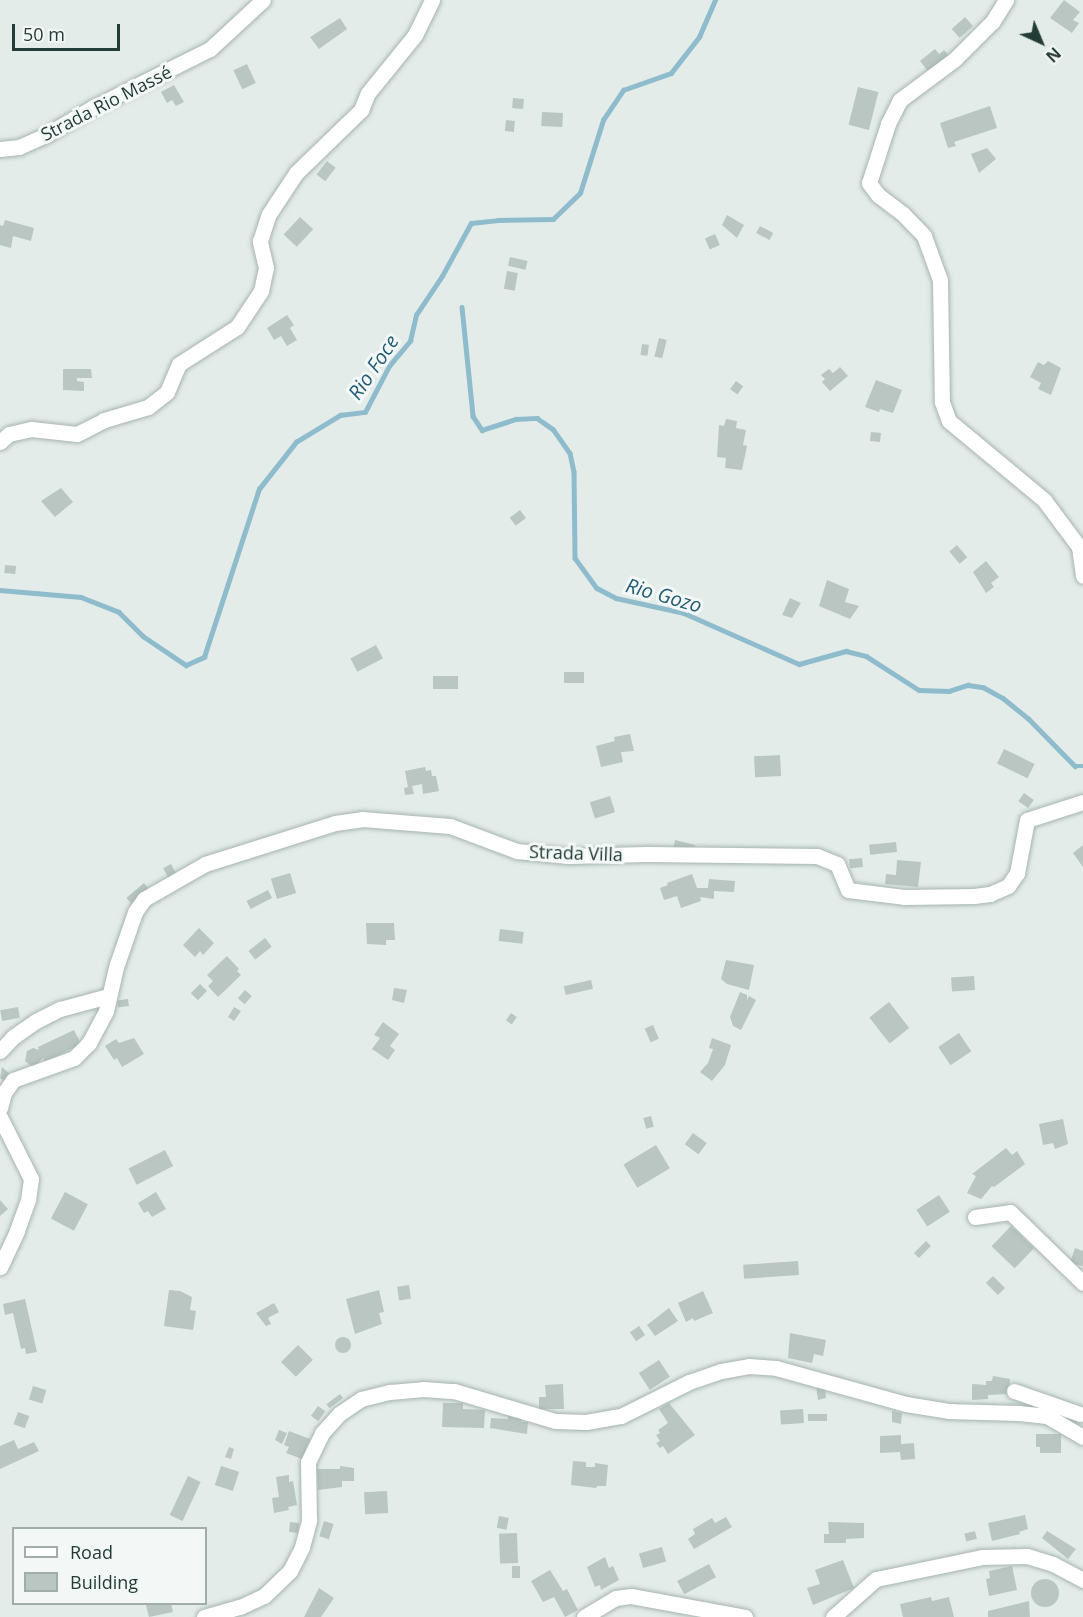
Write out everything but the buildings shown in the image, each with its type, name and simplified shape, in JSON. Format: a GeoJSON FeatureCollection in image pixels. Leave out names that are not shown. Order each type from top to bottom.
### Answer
{"type":"FeatureCollection","features":[{"type":"Feature","properties":{"kind":"street","name":"Strada Rio Massé"},"geometry":{"type":"LineString","coordinates":[[0,149],[19,147],[44,136],[92,108],[210,49],[263,0]]}},
{"type":"Feature","properties":{"kind":"street"},"geometry":{"type":"LineString","coordinates":[[0,442],[9,434],[31,429],[77,434],[104,420],[148,407],[167,392],[179,364],[237,327],[261,291],[266,268],[260,241],[269,213],[296,173],[362,110],[368,93],[415,35],[432,0]]}},
{"type":"Feature","properties":{"kind":"street"},"geometry":{"type":"LineString","coordinates":[[1006,0],[992,22],[955,59],[900,100],[888,124],[869,183],[878,195],[903,214],[924,236],[937,272],[942,402],[950,421],[1052,508],[1079,547],[1083,576]]}},
{"type":"Feature","properties":{"kind":"street","name":"Strada Villa"},"geometry":{"type":"LineString","coordinates":[[0,1108],[4,1093],[13,1080],[74,1058],[89,1043],[100,1025],[135,912],[144,899],[205,864],[335,823],[363,819],[450,826],[517,851],[568,856],[647,854],[817,856],[832,860],[837,864],[848,891],[904,897],[974,896],[990,894],[1008,886],[1017,873],[1028,820],[1083,802]]}},
{"type":"Feature","properties":{"kind":"street"},"geometry":{"type":"LineString","coordinates":[[0,1052],[13,1037],[36,1021],[60,1009],[108,996]]}},
{"type":"Feature","properties":{"kind":"street"},"geometry":{"type":"LineString","coordinates":[[0,1117],[31,1179],[21,1221],[0,1267]]}},
{"type":"Feature","properties":{"kind":"street"},"geometry":{"type":"LineString","coordinates":[[975,1217],[1010,1212],[1083,1283]]}},
{"type":"Feature","properties":{"kind":"street"},"geometry":{"type":"LineString","coordinates":[[204,1617],[240,1607],[264,1596],[290,1571],[302,1547],[309,1520],[308,1462],[322,1433],[339,1414],[361,1399],[390,1392],[423,1389],[454,1391],[555,1421],[586,1422],[621,1416],[689,1382],[721,1371],[749,1366],[776,1368],[906,1404],[949,1411],[1047,1416],[1078,1434],[1082,1411],[1014,1391]]}},
{"type":"Feature","properties":{"kind":"street"},"geometry":{"type":"LineString","coordinates":[[833,1617],[876,1579],[982,1557],[1027,1556],[1053,1564],[1083,1581]]}},
{"type":"Feature","properties":{"kind":"street"},"geometry":{"type":"LineString","coordinates":[[584,1617],[615,1598],[631,1596],[703,1613],[745,1617]]}},
{"type":"Feature","properties":{"kind":"waterway","name":"Rio Foce"},"geometry":{"type":"LineString","coordinates":[[0,590],[81,597],[119,612],[143,636],[186,665],[204,657],[259,489],[296,442],[340,415],[365,412],[389,366],[410,341],[416,315],[442,276],[471,223],[553,219],[580,193],[603,120],[623,90],[671,73],[699,37],[715,0]]}},
{"type":"Feature","properties":{"kind":"waterway","name":"Rio Gozo"},"geometry":{"type":"LineString","coordinates":[[462,307],[473,416],[482,430],[516,419],[537,418],[553,429],[570,453],[574,472],[575,558],[597,588],[616,598],[684,613],[799,664],[846,651],[866,656],[919,690],[949,691],[968,685],[983,687],[1003,698],[1029,719],[1075,766],[1083,766]]}}]}
